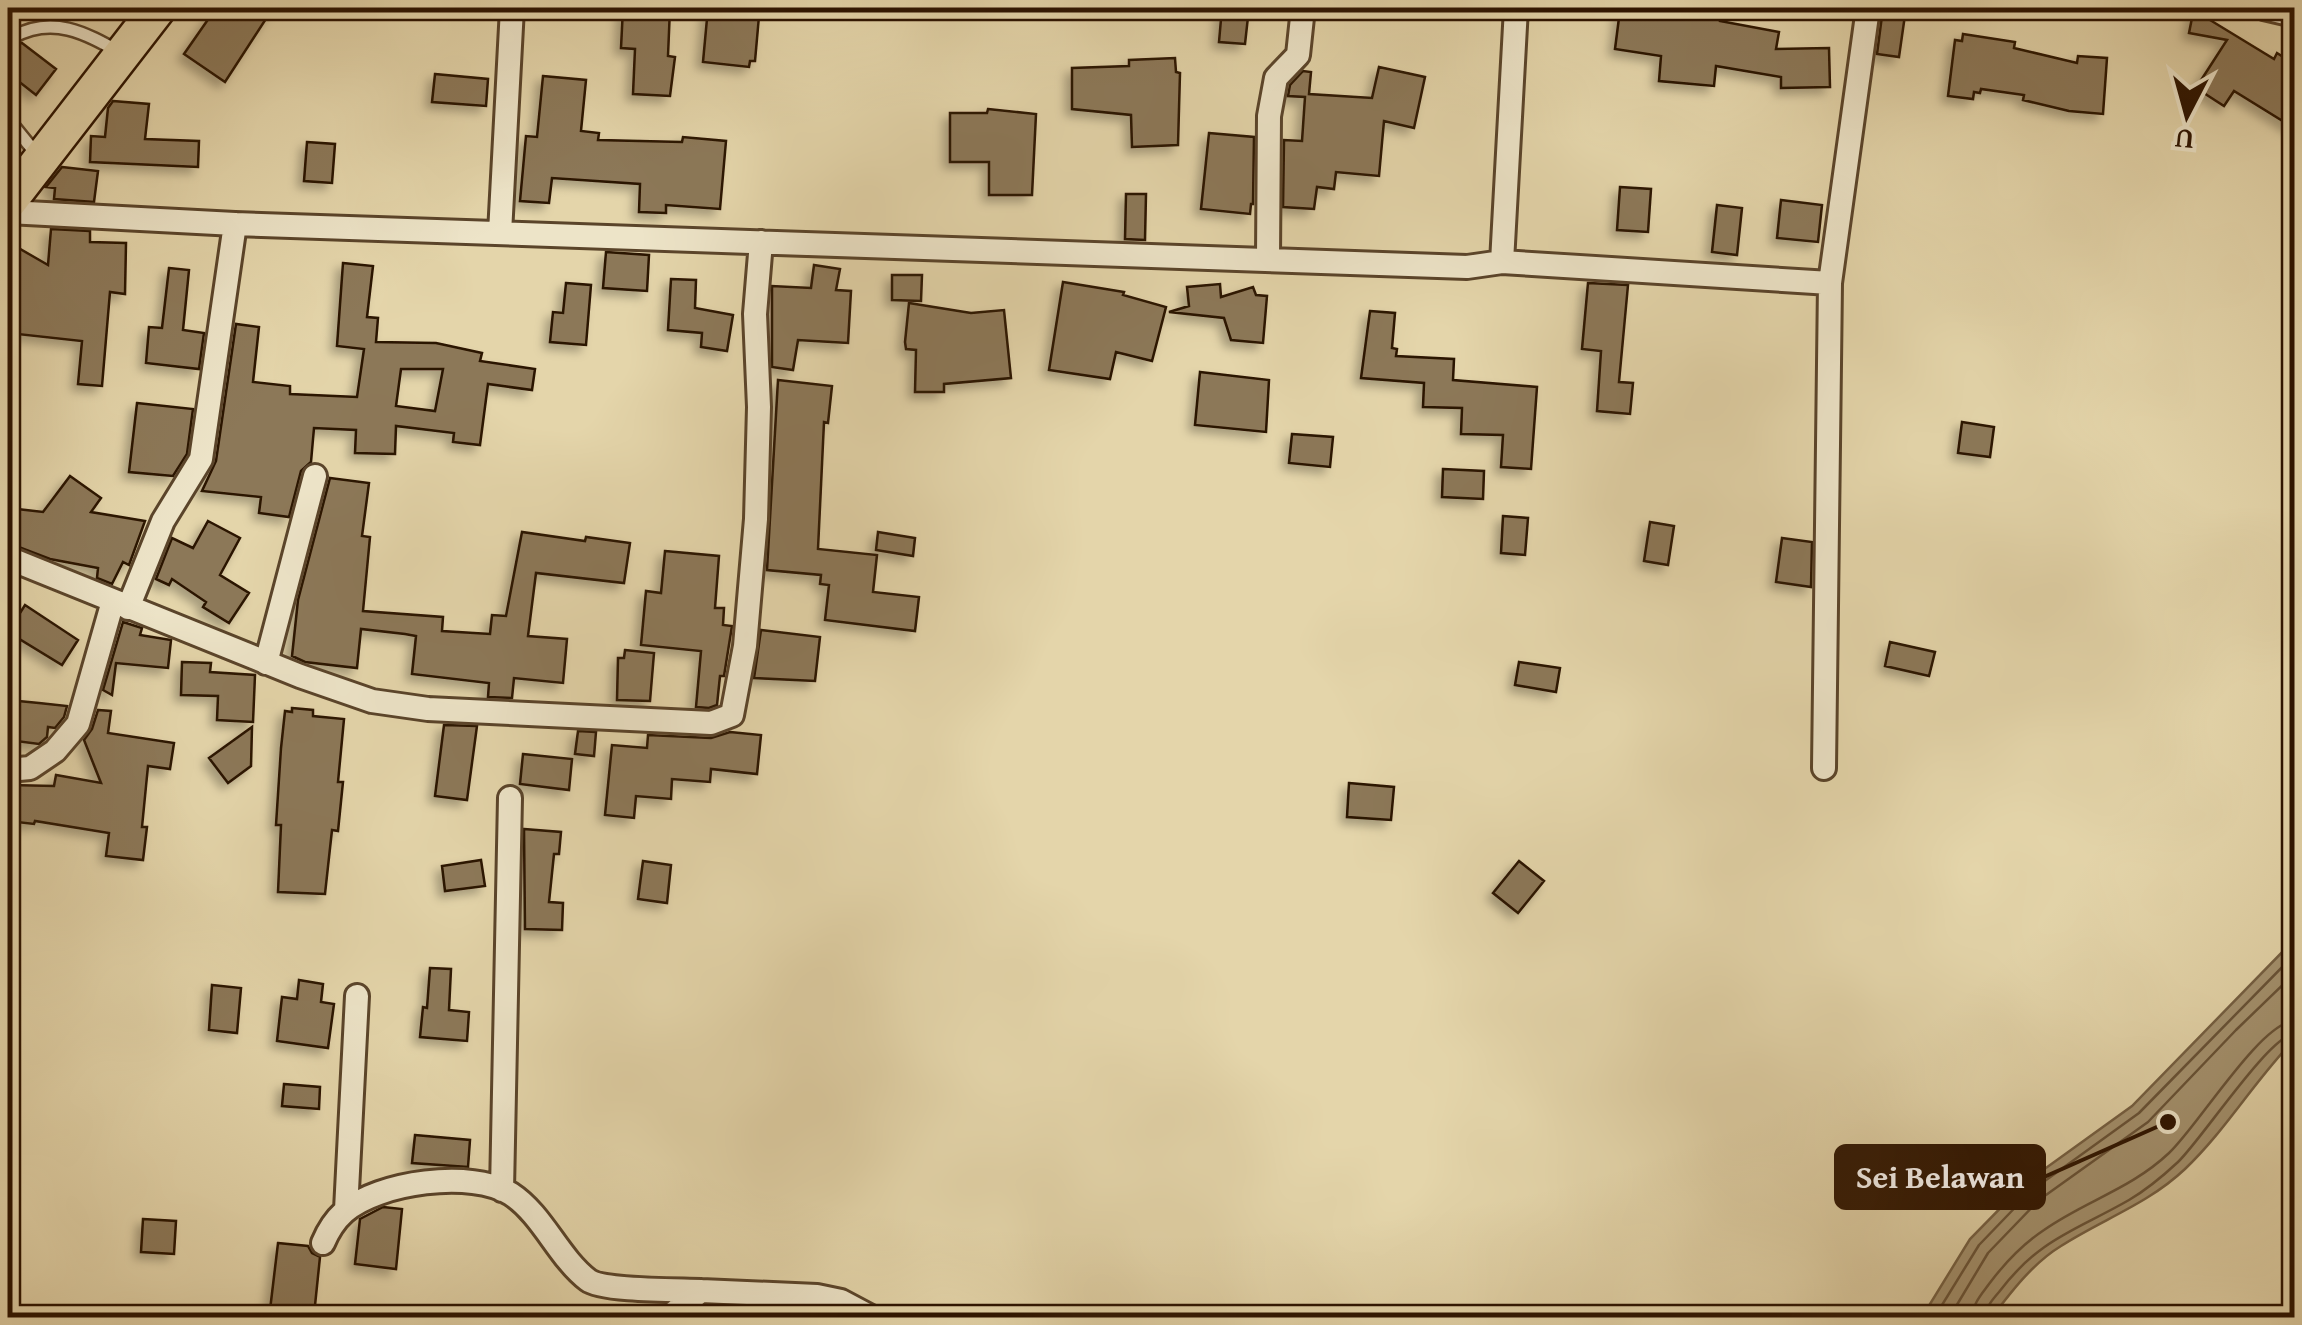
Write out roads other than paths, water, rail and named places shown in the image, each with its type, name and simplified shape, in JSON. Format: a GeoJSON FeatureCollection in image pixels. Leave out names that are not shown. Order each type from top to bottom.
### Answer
{"type":"FeatureCollection","features":[{"type":"Feature","properties":{"kind":"main road"},"geometry":{"type":"LineString","coordinates":[[8,202],[158,8]]}},
{"type":"Feature","properties":{"kind":"street"},"geometry":{"type":"LineString","coordinates":[[500,233],[512,8]]}},
{"type":"Feature","properties":{"kind":"street"},"geometry":{"type":"LineString","coordinates":[[1268,258],[1269,116],[1276,78],[1298,55],[1303,8]]}},
{"type":"Feature","properties":{"kind":"street"},"geometry":{"type":"LineString","coordinates":[[1502,262],[1516,8]]}},
{"type":"Feature","properties":{"kind":"street"},"geometry":{"type":"LineString","coordinates":[[1824,768],[1830,283],[1868,8]]}},
{"type":"Feature","properties":{"kind":"street"},"geometry":{"type":"LineString","coordinates":[[2264,8],[2294,15]]}},
{"type":"Feature","properties":{"kind":"street"},"geometry":{"type":"LineString","coordinates":[[8,212],[235,224],[1467,267],[1502,262],[1830,283]]}},
{"type":"Feature","properties":{"kind":"street"},"geometry":{"type":"LineString","coordinates":[[8,770],[30,768],[55,751],[78,724],[121,605],[163,520],[200,459],[235,224]]}},
{"type":"Feature","properties":{"kind":"street"},"geometry":{"type":"LineString","coordinates":[[8,558],[266,663],[347,693],[398,706],[711,724],[732,716],[745,646],[756,519],[759,407],[755,314],[761,242]]}},
{"type":"Feature","properties":{"kind":"street"},"geometry":{"type":"LineString","coordinates":[[266,663],[315,476]]}},
{"type":"Feature","properties":{"kind":"street"},"geometry":{"type":"LineString","coordinates":[[502,1190],[510,798]]}},
{"type":"Feature","properties":{"kind":"street"},"geometry":{"type":"LineString","coordinates":[[346,1210],[357,996]]}},
{"type":"Feature","properties":{"kind":"street"},"geometry":{"type":"LineString","coordinates":[[323,1243],[328,1230],[346,1210],[362,1201],[423,1181],[459,1181],[502,1190],[522,1202],[588,1281],[617,1287],[817,1296],[842,1302],[873,1318]]}},
{"type":"Feature","properties":{"kind":"street"},"geometry":{"type":"LineString","coordinates":[[667,1318],[701,1291]]}},
{"type":"Feature","properties":{"kind":"lane"},"geometry":{"type":"LineString","coordinates":[[13,36],[28,29],[55,26],[81,31],[122,54]]}},
{"type":"Feature","properties":{"kind":"lane"},"geometry":{"type":"LineString","coordinates":[[8,120],[41,159]]}},
{"type":"Feature","properties":{"kind":"water"},"geometry":{"type":"Polygon","coordinates":[[[2294,940],[2294,1040],[2185,1169],[2141,1202],[2051,1253],[2023,1278],[1992,1317],[1922,1317],[1970,1239],[2025,1183],[2132,1106],[2294,940]]]}},
{"type":"Feature","properties":{"kind":"place","name":"Sei Belawan"},"geometry":{"type":"Point","coordinates":[2168,1122]}}]}
